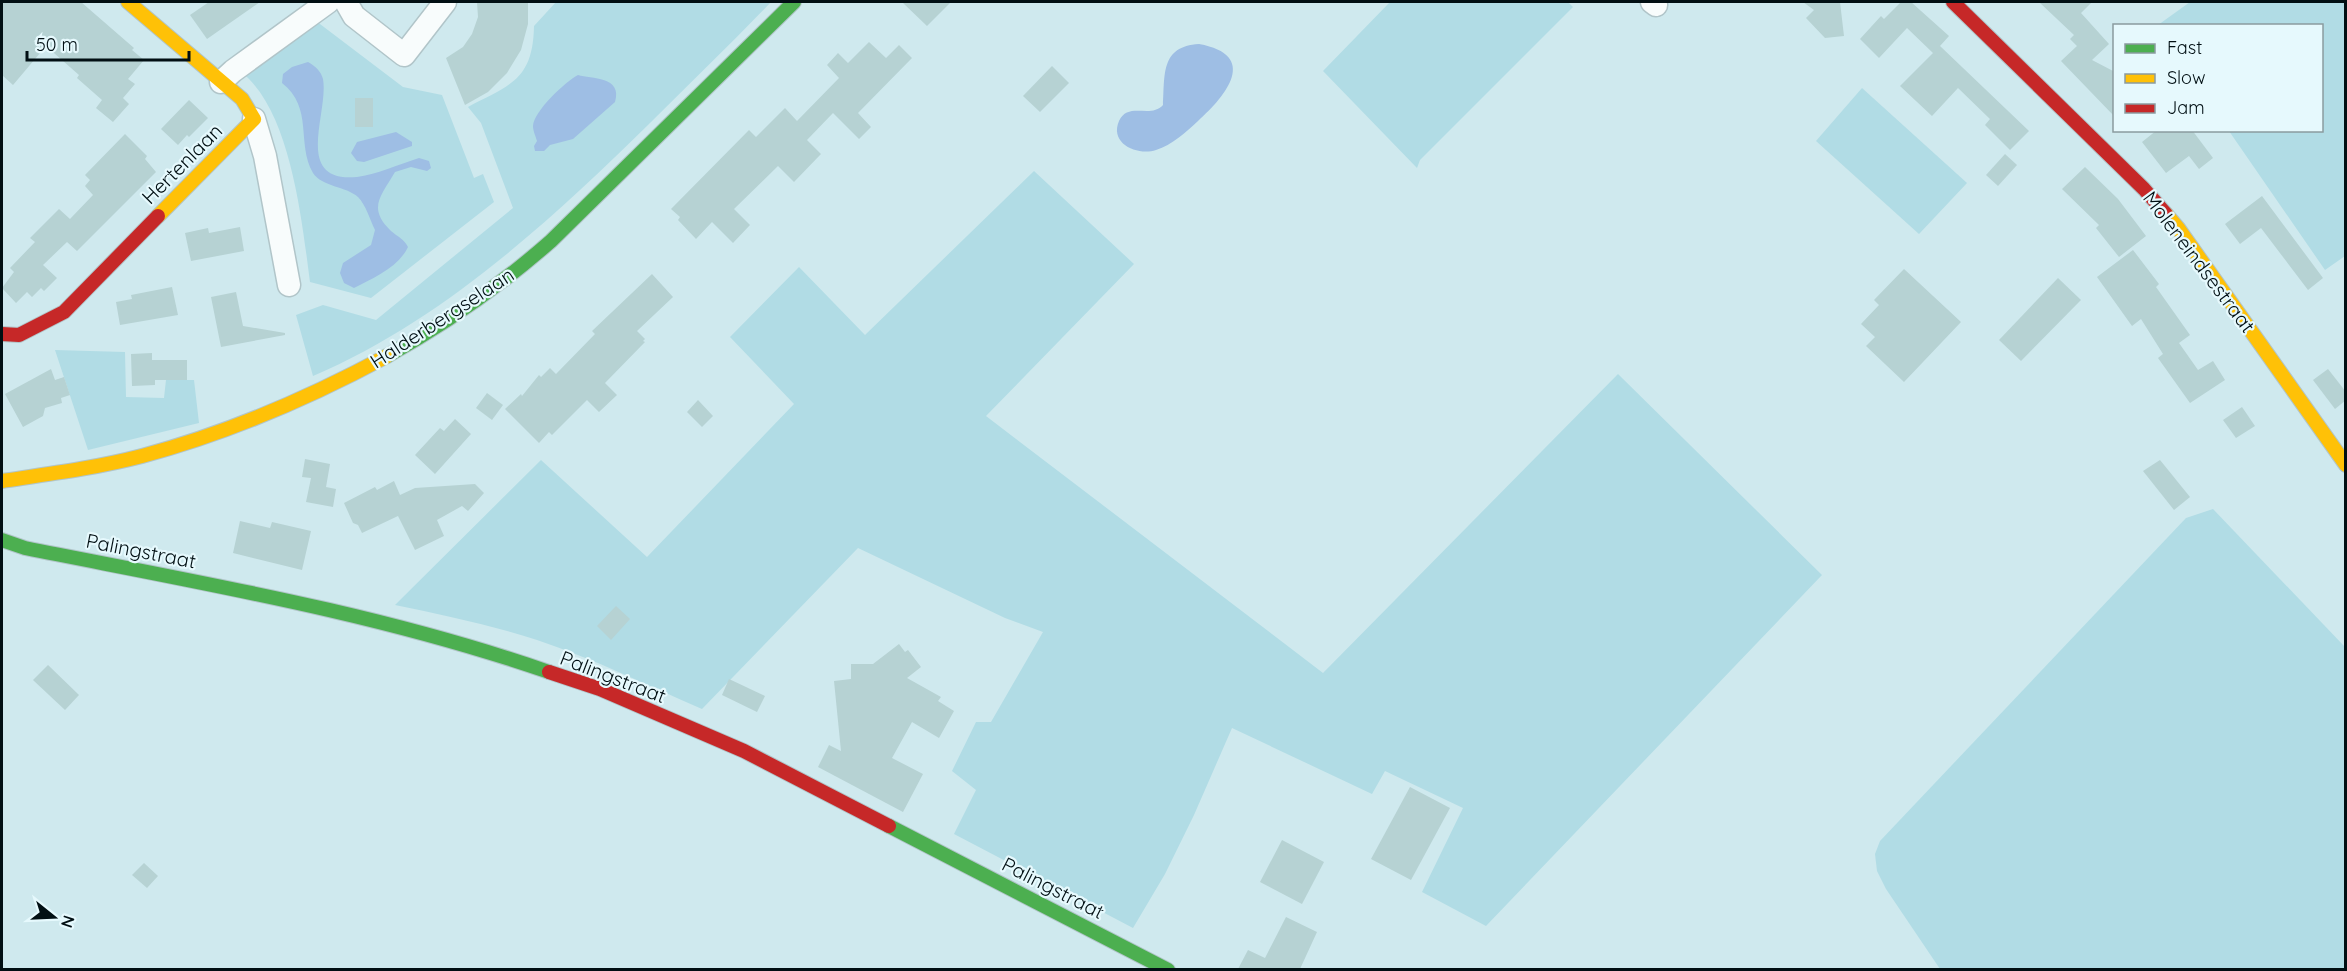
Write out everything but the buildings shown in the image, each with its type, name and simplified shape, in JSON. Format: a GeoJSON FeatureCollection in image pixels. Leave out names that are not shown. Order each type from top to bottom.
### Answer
{"type":"FeatureCollection","features":[{"type":"Feature","properties":{"kind":"street"},"geometry":{"type":"LineString","coordinates":[[128,2],[243,99],[254,119],[265,156],[289,285]]}},
{"type":"Feature","properties":{"kind":"street"},"geometry":{"type":"LineString","coordinates":[[221,82],[233,70],[328,2]]}},
{"type":"Feature","properties":{"kind":"street"},"geometry":{"type":"LineString","coordinates":[[345,2],[354,16],[404,55],[445,2]]}},
{"type":"Feature","properties":{"kind":"street","name":"Halderbergselaan"},"geometry":{"type":"LineString","coordinates":[[2,481],[99,467],[234,428],[294,404],[404,347],[469,306],[521,266],[584,211],[795,2]]}},
{"type":"Feature","properties":{"kind":"street","name":"Moleneindsestraat"},"geometry":{"type":"LineString","coordinates":[[1953,2],[2144,189],[2171,220],[2346,465]]}},
{"type":"Feature","properties":{"kind":"street","name":"Hertenlaan"},"geometry":{"type":"LineString","coordinates":[[2,334],[18,334],[64,312],[254,119]]}},
{"type":"Feature","properties":{"kind":"street","name":"Palingstraat"},"geometry":{"type":"LineString","coordinates":[[2,540],[25,548],[331,609],[495,654],[600,689],[744,751],[1168,969]]}},
{"type":"Feature","properties":{"kind":"shaded area"},"geometry":{"type":"Polygon","coordinates":[[[556,2],[771,2],[573,197],[492,266],[450,298],[406,327],[313,376],[296,315],[323,305],[376,320],[513,208],[481,123],[468,107],[507,86],[524,70],[533,44],[534,26],[556,2]]]}},
{"type":"Feature","properties":{"kind":"shaded area"},"geometry":{"type":"Polygon","coordinates":[[[1390,2],[1568,2],[1573,7],[1420,160],[1417,168],[1323,71],[1390,2]]]}},
{"type":"Feature","properties":{"kind":"shaded area"},"geometry":{"type":"Polygon","coordinates":[[[2190,2],[2345,2],[2345,256],[2325,270],[2230,132],[2323,132],[2323,24],[2159,24],[2190,2]]]}},
{"type":"Feature","properties":{"kind":"shaded area"},"geometry":{"type":"Polygon","coordinates":[[[316,21],[403,87],[442,95],[474,178],[483,174],[494,202],[371,298],[310,282],[298,199],[283,139],[272,112],[258,89],[241,72],[316,21]]]}},
{"type":"Feature","properties":{"kind":"shaded area"},"geometry":{"type":"Polygon","coordinates":[[[1199,44],[1217,49],[1228,57],[1233,66],[1232,77],[1219,100],[1184,134],[1168,145],[1149,151],[1134,150],[1127,146],[1118,136],[1117,129],[1123,115],[1134,111],[1152,111],[1163,105],[1165,73],[1171,57],[1177,50],[1199,44]]]}},
{"type":"Feature","properties":{"kind":"shaded area"},"geometry":{"type":"Polygon","coordinates":[[[308,62],[317,69],[323,79],[324,93],[318,143],[319,158],[325,169],[337,176],[357,177],[380,172],[419,158],[429,161],[431,168],[427,171],[411,167],[395,172],[381,195],[378,209],[384,223],[408,247],[392,267],[354,288],[344,283],[340,273],[343,263],[371,245],[375,230],[361,200],[353,193],[317,178],[308,162],[298,103],[282,83],[283,74],[292,67],[308,62]]]}},
{"type":"Feature","properties":{"kind":"shaded area"},"geometry":{"type":"Polygon","coordinates":[[[578,75],[598,78],[610,83],[616,94],[615,102],[573,139],[550,145],[544,151],[535,151],[534,146],[537,141],[533,126],[535,120],[544,105],[558,90],[578,75]]]}},
{"type":"Feature","properties":{"kind":"shaded area"},"geometry":{"type":"Polygon","coordinates":[[[1862,88],[1967,183],[1919,234],[1816,141],[1862,88]]]}},
{"type":"Feature","properties":{"kind":"shaded area"},"geometry":{"type":"Polygon","coordinates":[[[396,132],[412,142],[412,146],[364,162],[357,161],[351,153],[357,142],[396,132]]]}},
{"type":"Feature","properties":{"kind":"shaded area"},"geometry":{"type":"Polygon","coordinates":[[[1034,171],[1134,264],[986,416],[1323,673],[1618,374],[1822,575],[1486,926],[1422,892],[1463,808],[1385,771],[1372,794],[1232,728],[1165,874],[1133,928],[954,834],[976,790],[952,771],[976,722],[991,722],[1043,632],[1005,618],[858,548],[702,709],[558,647],[485,625],[395,605],[541,460],[647,557],[794,404],[730,337],[799,267],[865,335],[1034,171]]]}},
{"type":"Feature","properties":{"kind":"shaded area"},"geometry":{"type":"Polygon","coordinates":[[[55,350],[125,352],[126,397],[164,398],[166,380],[194,380],[199,423],[88,450],[55,350]]]}},
{"type":"Feature","properties":{"kind":"shaded area"},"geometry":{"type":"Polygon","coordinates":[[[2213,509],[2345,647],[2345,969],[1940,969],[1886,889],[1877,871],[1875,854],[1880,841],[2186,518],[2213,509]]]}},
{"type":"Feature","properties":{"kind":"traffic: fast"},"geometry":{"type":"LineString","coordinates":[[387,356],[472,303],[551,241],[794,2]]}},
{"type":"Feature","properties":{"kind":"traffic: fast"},"geometry":{"type":"LineString","coordinates":[[2,540],[25,548],[355,616],[485,651],[549,672]]}},
{"type":"Feature","properties":{"kind":"traffic: fast"},"geometry":{"type":"LineString","coordinates":[[889,826],[1168,970]]}},
{"type":"Feature","properties":{"kind":"traffic: slow"},"geometry":{"type":"LineString","coordinates":[[128,2],[242,99],[254,119],[158,216]]}},
{"type":"Feature","properties":{"kind":"traffic: slow"},"geometry":{"type":"LineString","coordinates":[[2166,214],[2346,465]]}},
{"type":"Feature","properties":{"kind":"traffic: slow"},"geometry":{"type":"LineString","coordinates":[[2,481],[125,460],[206,437],[298,400],[387,356]]}},
{"type":"Feature","properties":{"kind":"traffic: jam"},"geometry":{"type":"LineString","coordinates":[[1953,2],[2144,189],[2166,214]]}},
{"type":"Feature","properties":{"kind":"traffic: jam"},"geometry":{"type":"LineString","coordinates":[[2,334],[19,335],[64,312],[158,216]]}},
{"type":"Feature","properties":{"kind":"traffic: jam"},"geometry":{"type":"LineString","coordinates":[[549,672],[600,689],[744,751],[889,826]]}}]}
